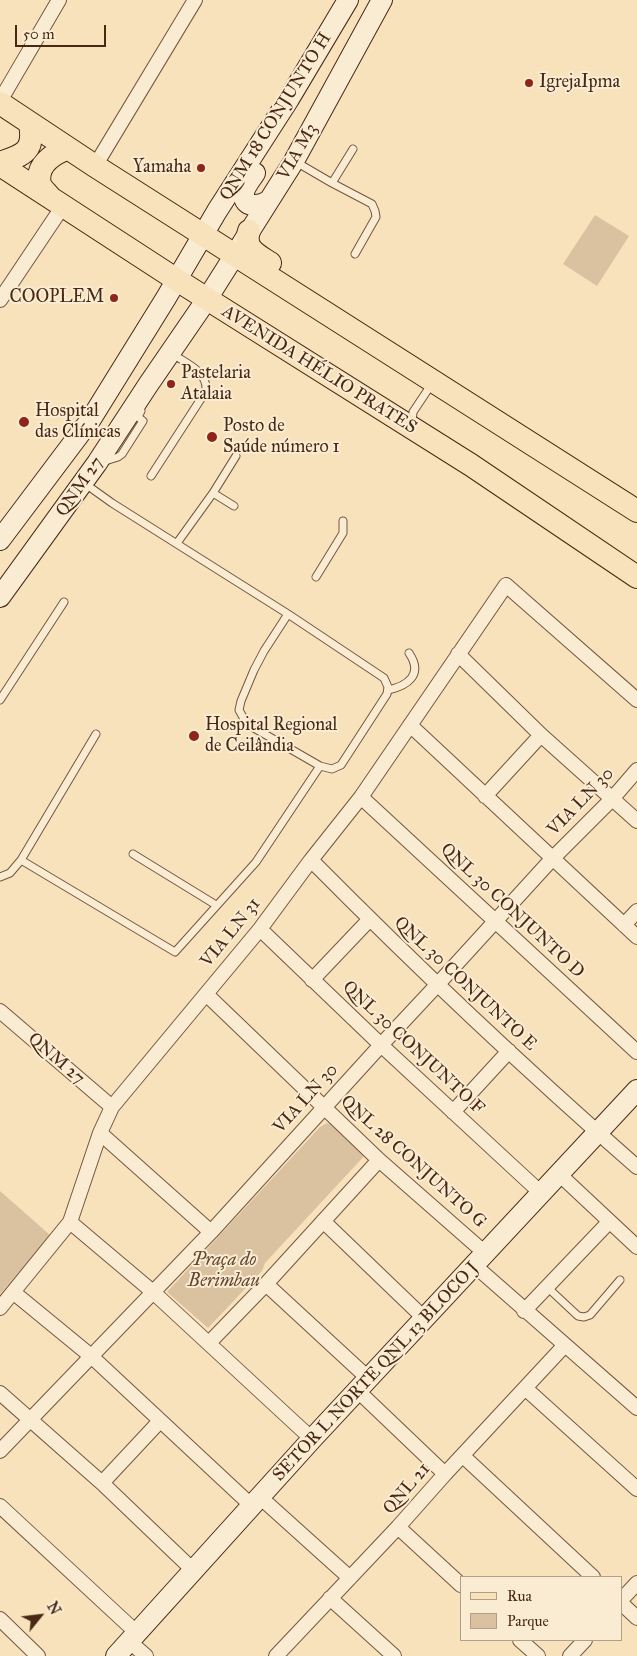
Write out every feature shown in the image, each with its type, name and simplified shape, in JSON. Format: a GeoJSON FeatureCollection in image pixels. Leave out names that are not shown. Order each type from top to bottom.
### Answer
{"type":"FeatureCollection","features":[{"type":"Feature","properties":{"kind":"main road","name":"QNM 18 CONJUNTO H"},"geometry":{"type":"LineString","coordinates":[[204,235],[290,99],[348,0]]}},
{"type":"Feature","properties":{"kind":"main road","name":"VIA M3"},"geometry":{"type":"LineString","coordinates":[[206,299],[294,161],[382,0]]}},
{"type":"Feature","properties":{"kind":"main road"},"geometry":{"type":"LineString","coordinates":[[294,161],[308,118],[339,66],[336,57],[332,55],[314,57]]}},
{"type":"Feature","properties":{"kind":"main road"},"geometry":{"type":"LineString","coordinates":[[268,201],[258,206],[252,205],[246,201],[244,194],[277,136],[290,99]]}},
{"type":"Feature","properties":{"kind":"main road"},"geometry":{"type":"LineString","coordinates":[[0,102],[95,166],[637,511]]}},
{"type":"Feature","properties":{"kind":"main road"},"geometry":{"type":"LineString","coordinates":[[0,164],[26,152],[33,137],[30,124]]}},
{"type":"Feature","properties":{"kind":"main road"},"geometry":{"type":"LineString","coordinates":[[56,201],[40,185],[40,175],[43,166],[51,156],[68,148]]}},
{"type":"Feature","properties":{"kind":"main road","name":"AVENIDA HÉLIO PRATES"},"geometry":{"type":"LineString","coordinates":[[0,164],[206,299],[414,429],[637,577]]}},
{"type":"Feature","properties":{"kind":"main road"},"geometry":{"type":"LineString","coordinates":[[249,231],[247,242],[252,251],[292,276],[339,322]]}},
{"type":"Feature","properties":{"kind":"main road"},"geometry":{"type":"LineString","coordinates":[[0,540],[91,418],[204,235]]}},
{"type":"Feature","properties":{"kind":"main road","name":"QNM 27"},"geometry":{"type":"LineString","coordinates":[[0,597],[148,393],[170,352],[206,299]]}},
{"type":"Feature","properties":{"kind":"main road"},"geometry":{"type":"LineString","coordinates":[[101,457],[122,408],[154,360],[152,352],[149,350],[144,348],[135,349]]}},
{"type":"Feature","properties":{"kind":"main road"},"geometry":{"type":"LineString","coordinates":[[575,536],[637,561]]}},
{"type":"Feature","properties":{"kind":"main road","name":"SETOR L NORTE QNL 13 BLOCO J"},"geometry":{"type":"LineString","coordinates":[[116,1656],[312,1439],[637,1090]]}},
{"type":"Feature","properties":{"kind":"street"},"geometry":{"type":"LineString","coordinates":[[0,102],[59,0]]}},
{"type":"Feature","properties":{"kind":"street"},"geometry":{"type":"LineString","coordinates":[[95,166],[195,0]]}},
{"type":"Feature","properties":{"kind":"street"},"geometry":{"type":"LineString","coordinates":[[0,300],[56,201]]}},
{"type":"Feature","properties":{"kind":"street","name":"VIA LN 31"},"geometry":{"type":"LineString","coordinates":[[0,1308],[70,1222],[100,1133],[112,1107],[260,929],[361,797],[506,584],[637,700]]}},
{"type":"Feature","properties":{"kind":"street"},"geometry":{"type":"LineString","coordinates":[[458,654],[541,735],[637,821]]}},
{"type":"Feature","properties":{"kind":"street"},"geometry":{"type":"LineString","coordinates":[[410,725],[637,937]]}},
{"type":"Feature","properties":{"kind":"street"},"geometry":{"type":"LineString","coordinates":[[485,796],[541,735]]}},
{"type":"Feature","properties":{"kind":"street","name":"VIA LN 30"},"geometry":{"type":"LineString","coordinates":[[0,1451],[211,1232],[381,1044],[496,922],[552,859],[612,799],[637,770]]}},
{"type":"Feature","properties":{"kind":"street","name":"QNL 30 CONJUNTO D"},"geometry":{"type":"LineString","coordinates":[[361,797],[637,1052]]}},
{"type":"Feature","properties":{"kind":"street","name":"QNL 30 CONJUNTO E"},"geometry":{"type":"LineString","coordinates":[[311,860],[370,919],[509,1051],[596,1132],[637,1167]]}},
{"type":"Feature","properties":{"kind":"street"},"geometry":{"type":"LineString","coordinates":[[624,925],[637,911]]}},
{"type":"Feature","properties":{"kind":"street"},"geometry":{"type":"LineString","coordinates":[[312,980],[370,919]]}},
{"type":"Feature","properties":{"kind":"street","name":"QNL 30 CONJUNTO F"},"geometry":{"type":"LineString","coordinates":[[260,929],[312,980],[541,1193]]}},
{"type":"Feature","properties":{"kind":"street","name":"QNL 28 CONJUNTO G"},"geometry":{"type":"LineString","coordinates":[[206,994],[380,1160],[480,1259]]}},
{"type":"Feature","properties":{"kind":"street","name":"QNM 27"},"geometry":{"type":"LineString","coordinates":[[0,1011],[112,1107]]}},
{"type":"Feature","properties":{"kind":"street"},"geometry":{"type":"LineString","coordinates":[[453,1112],[509,1051]]}},
{"type":"Feature","properties":{"kind":"street"},"geometry":{"type":"LineString","coordinates":[[100,1133],[211,1232]]}},
{"type":"Feature","properties":{"kind":"street"},"geometry":{"type":"LineString","coordinates":[[209,1343],[380,1160]]}},
{"type":"Feature","properties":{"kind":"street"},"geometry":{"type":"LineString","coordinates":[[558,1174],[637,1247]]}},
{"type":"Feature","properties":{"kind":"street"},"geometry":{"type":"LineString","coordinates":[[323,1221],[424,1318]]}},
{"type":"Feature","properties":{"kind":"street"},"geometry":{"type":"LineString","coordinates":[[70,1222],[209,1343],[312,1439]]}},
{"type":"Feature","properties":{"kind":"street"},"geometry":{"type":"LineString","coordinates":[[524,1311],[609,1222]]}},
{"type":"Feature","properties":{"kind":"street"},"geometry":{"type":"LineString","coordinates":[[480,1259],[524,1311],[637,1408]]}},
{"type":"Feature","properties":{"kind":"street"},"geometry":{"type":"LineString","coordinates":[[266,1284],[364,1385],[445,1474]]}},
{"type":"Feature","properties":{"kind":"street"},"geometry":{"type":"LineString","coordinates":[[13,1292],[90,1356],[159,1422],[350,1578]]}},
{"type":"Feature","properties":{"kind":"street","name":"QNL 21"},"geometry":{"type":"LineString","coordinates":[[276,1656],[398,1527],[565,1345]]}},
{"type":"Feature","properties":{"kind":"street"},"geometry":{"type":"LineString","coordinates":[[525,1388],[637,1490]]}},
{"type":"Feature","properties":{"kind":"street"},"geometry":{"type":"LineString","coordinates":[[0,1393],[102,1483],[194,1570]]}},
{"type":"Feature","properties":{"kind":"street"},"geometry":{"type":"LineString","coordinates":[[102,1483],[159,1422]]}},
{"type":"Feature","properties":{"kind":"street"},"geometry":{"type":"LineString","coordinates":[[463,1456],[592,1576]]}},
{"type":"Feature","properties":{"kind":"street"},"geometry":{"type":"LineString","coordinates":[[0,1506],[134,1637],[146,1656]]}},
{"type":"Feature","properties":{"kind":"street"},"geometry":{"type":"LineString","coordinates":[[398,1527],[460,1584]]}},
{"type":"Feature","properties":{"kind":"street"},"geometry":{"type":"LineString","coordinates":[[622,1601],[637,1583]]}},
{"type":"Feature","properties":{"kind":"street"},"geometry":{"type":"LineString","coordinates":[[330,1598],[394,1656]]}},
{"type":"Feature","properties":{"kind":"street"},"geometry":{"type":"LineString","coordinates":[[622,1603],[637,1618]]}},
{"type":"Feature","properties":{"kind":"street"},"geometry":{"type":"LineString","coordinates":[[0,1619],[38,1656]]}},
{"type":"Feature","properties":{"kind":"street"},"geometry":{"type":"LineString","coordinates":[[521,1641],[538,1656]]}},
{"type":"Feature","properties":{"kind":"street"},"geometry":{"type":"LineString","coordinates":[[570,1656],[584,1641]]}},
{"type":"Feature","properties":{"kind":"lane"},"geometry":{"type":"LineString","coordinates":[[332,183],[353,149]]}},
{"type":"Feature","properties":{"kind":"lane"},"geometry":{"type":"LineString","coordinates":[[294,161],[372,204],[376,211],[376,217],[355,254]]}},
{"type":"Feature","properties":{"kind":"lane"},"geometry":{"type":"LineString","coordinates":[[151,476],[206,391],[206,382],[202,374],[170,352]]}},
{"type":"Feature","properties":{"kind":"lane"},"geometry":{"type":"LineString","coordinates":[[414,429],[413,412],[433,382]]}},
{"type":"Feature","properties":{"kind":"lane"},"geometry":{"type":"LineString","coordinates":[[101,457],[118,457],[122,454],[143,421],[138,417],[143,408]]}},
{"type":"Feature","properties":{"kind":"lane"},"geometry":{"type":"LineString","coordinates":[[176,544],[213,493],[236,456]]}},
{"type":"Feature","properties":{"kind":"lane"},"geometry":{"type":"LineString","coordinates":[[83,482],[112,503],[288,614],[384,678],[388,690],[341,765],[332,769],[320,766],[254,728],[244,720],[239,710],[241,701],[264,650],[288,614]]}},
{"type":"Feature","properties":{"kind":"lane"},"geometry":{"type":"LineString","coordinates":[[213,493],[234,506]]}},
{"type":"Feature","properties":{"kind":"lane"},"geometry":{"type":"LineString","coordinates":[[316,577],[343,533],[343,521]]}},
{"type":"Feature","properties":{"kind":"lane"},"geometry":{"type":"LineString","coordinates":[[0,700],[64,602]]}},
{"type":"Feature","properties":{"kind":"lane"},"geometry":{"type":"LineString","coordinates":[[388,690],[405,685],[412,677],[414,667],[409,653]]}},
{"type":"Feature","properties":{"kind":"lane"},"geometry":{"type":"LineString","coordinates":[[0,877],[10,872],[21,860],[96,734]]}},
{"type":"Feature","properties":{"kind":"lane"},"geometry":{"type":"LineString","coordinates":[[21,860],[175,952],[256,862],[320,766]]}},
{"type":"Feature","properties":{"kind":"lane"},"geometry":{"type":"LineString","coordinates":[[133,854],[216,905]]}},
{"type":"Feature","properties":{"kind":"lane"},"geometry":{"type":"LineString","coordinates":[[547,1287],[578,1316],[584,1317],[590,1315],[620,1280]]}},
{"type":"Feature","properties":{"kind":"green space"},"geometry":{"type":"Polygon","coordinates":[[[595,215],[629,236],[597,286],[563,264],[595,215]]]}},
{"type":"Feature","properties":{"kind":"green space","name":"Praça do Berimbau"},"geometry":{"type":"Polygon","coordinates":[[[327,1123],[335,1125],[367,1153],[265,1263],[262,1271],[208,1328],[167,1292],[320,1127],[327,1123]]]}},
{"type":"Feature","properties":{"kind":"green space"},"geometry":{"type":"Polygon","coordinates":[[[0,1191],[50,1235],[0,1294],[0,1191]]]}},
{"type":"Feature","properties":{"kind":"place","name":"IgrejaIpma"},"geometry":{"type":"Point","coordinates":[529,83]}},
{"type":"Feature","properties":{"kind":"place","name":"Yamaha"},"geometry":{"type":"Point","coordinates":[201,168]}},
{"type":"Feature","properties":{"kind":"place","name":"COOPLEM"},"geometry":{"type":"Point","coordinates":[114,298]}},
{"type":"Feature","properties":{"kind":"place","name":"Pastelaria Atalaia"},"geometry":{"type":"Point","coordinates":[171,384]}},
{"type":"Feature","properties":{"kind":"place","name":"Hospital das Clínicas"},"geometry":{"type":"Point","coordinates":[24,422]}},
{"type":"Feature","properties":{"kind":"place","name":"Posto de Saúde número 1"},"geometry":{"type":"Point","coordinates":[212,437]}},
{"type":"Feature","properties":{"kind":"place","name":"Hospital Regional de Ceilândia"},"geometry":{"type":"Point","coordinates":[194,736]}}]}
